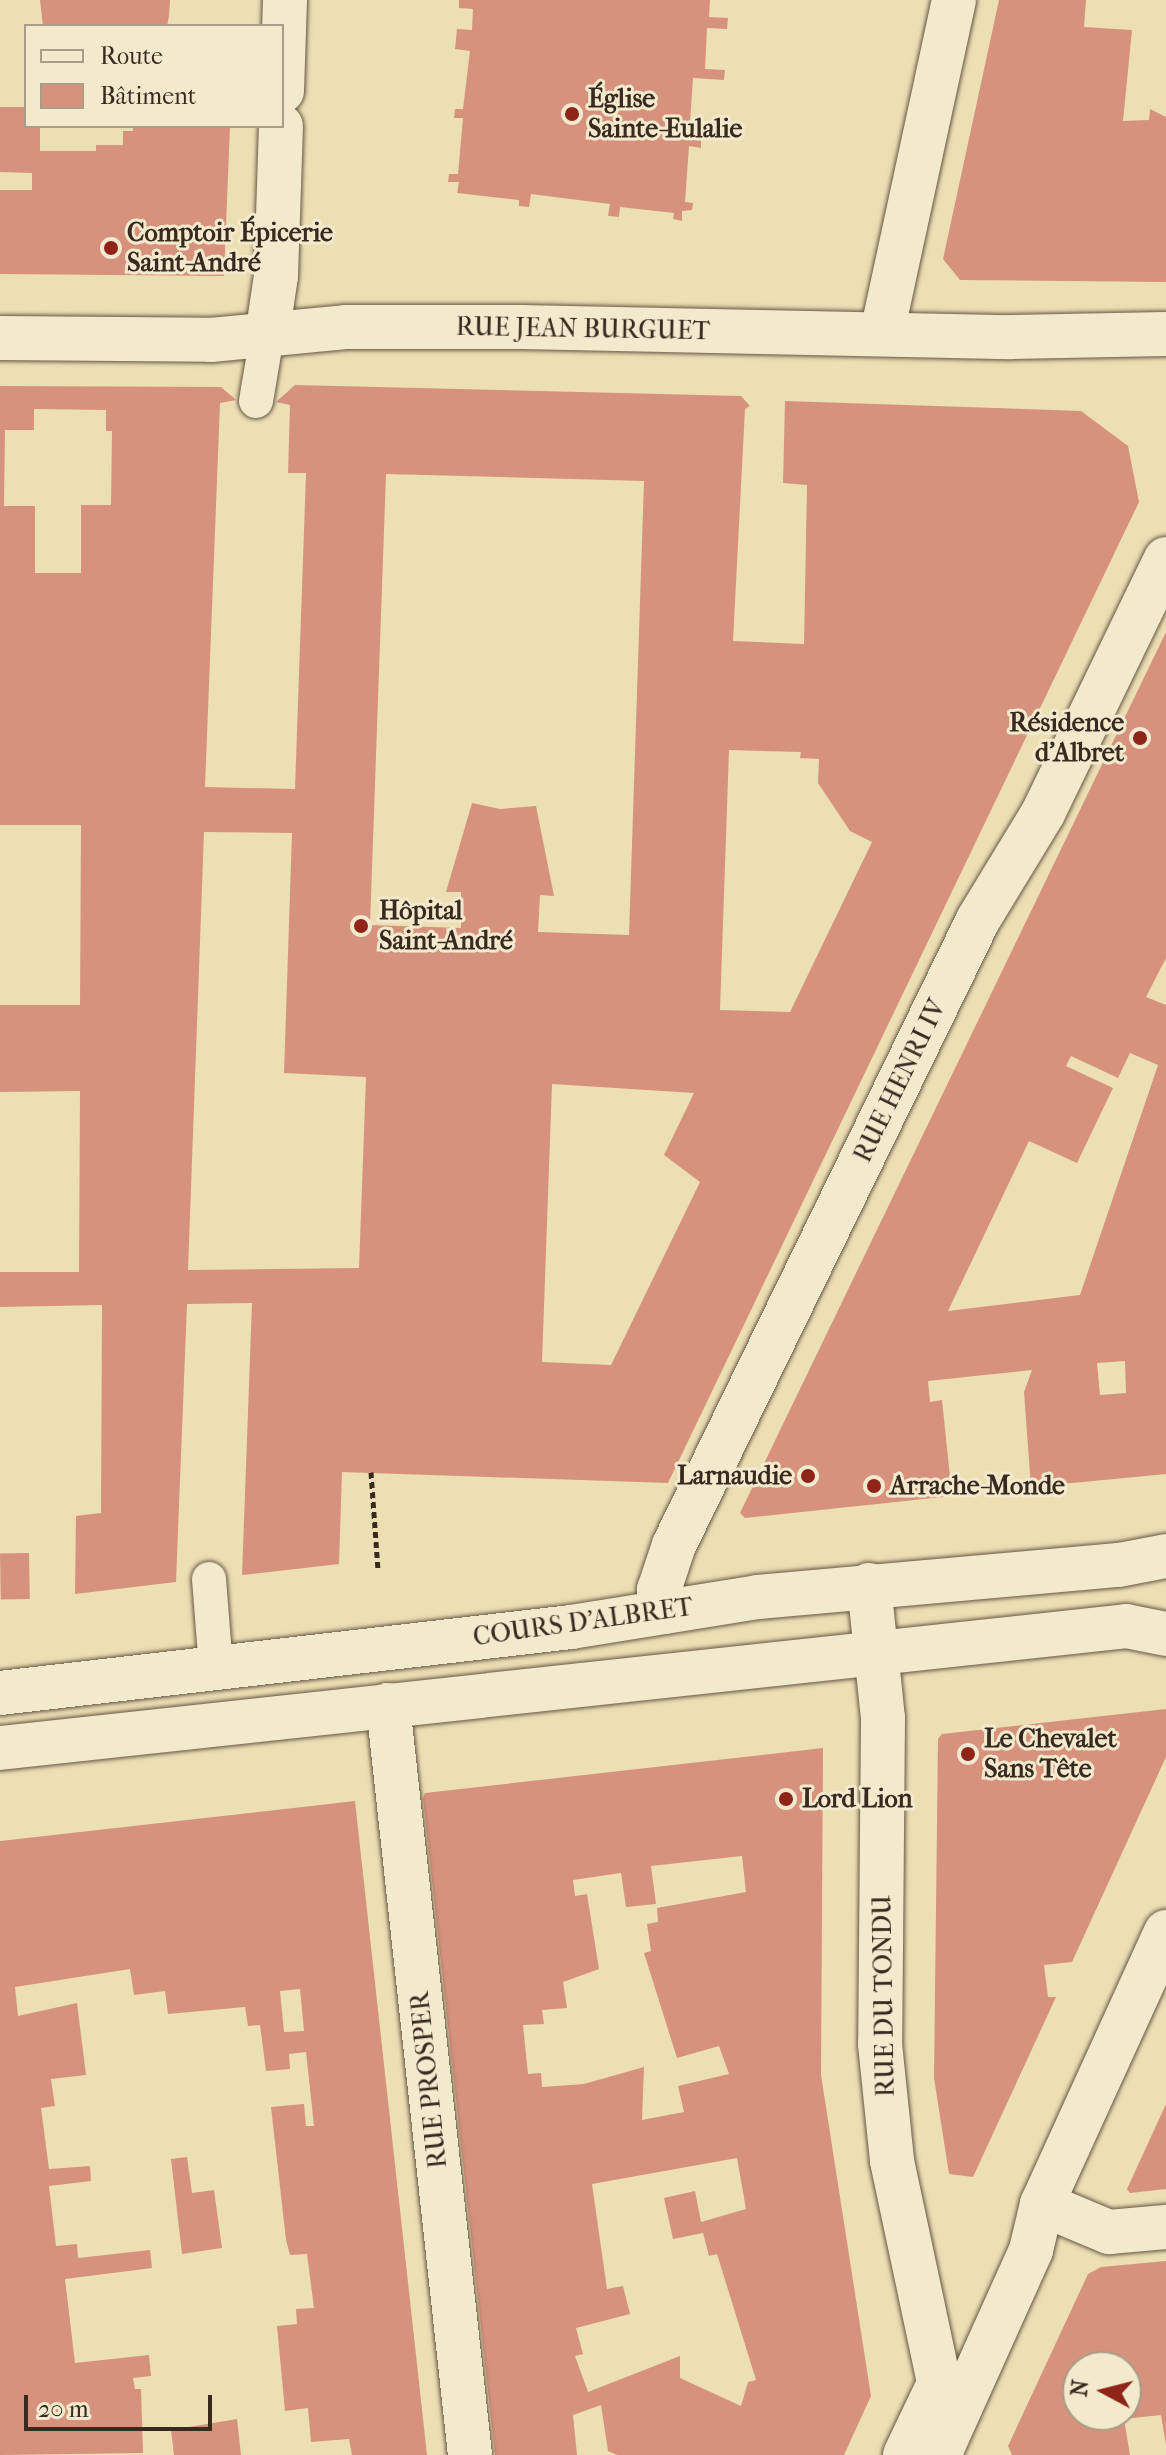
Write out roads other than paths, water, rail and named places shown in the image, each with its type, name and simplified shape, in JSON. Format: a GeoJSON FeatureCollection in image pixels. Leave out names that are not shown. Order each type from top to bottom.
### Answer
{"type":"FeatureCollection","features":[{"type":"Feature","properties":{"kind":"street"},"geometry":{"type":"LineString","coordinates":[[284,30],[285,0]]}},
{"type":"Feature","properties":{"kind":"street"},"geometry":{"type":"LineString","coordinates":[[882,333],[954,0]]}},
{"type":"Feature","properties":{"kind":"street"},"geometry":{"type":"LineString","coordinates":[[267,336],[276,276],[281,128]]}},
{"type":"Feature","properties":{"kind":"street","name":"RUE JEAN BURGUET"},"geometry":{"type":"LineString","coordinates":[[0,338],[267,336],[345,327],[1166,334]]}},
{"type":"Feature","properties":{"kind":"street","name":"RUE HENRI IV"},"geometry":{"type":"LineString","coordinates":[[664,1612],[659,1590],[674,1545],[978,920],[1043,813],[1166,559]]}},
{"type":"Feature","properties":{"kind":"street","name":"COURS D'ALBRET"},"geometry":{"type":"LineString","coordinates":[[0,1693],[869,1585],[1119,1565],[1166,1556]]}},
{"type":"Feature","properties":{"kind":"street","name":"RUE DU TONDU"},"geometry":{"type":"LineString","coordinates":[[869,1585],[883,1718],[880,2044],[892,2161],[939,2382]]}},
{"type":"Feature","properties":{"kind":"street"},"geometry":{"type":"LineString","coordinates":[[0,1748],[1126,1626],[1166,1634]]}},
{"type":"Feature","properties":{"kind":"street","name":"RUE PROSPER"},"geometry":{"type":"LineString","coordinates":[[388,1705],[470,2455]]}},
{"type":"Feature","properties":{"kind":"street"},"geometry":{"type":"LineString","coordinates":[[949,2446],[1031,2250],[1042,2204],[1166,1932]]}},
{"type":"Feature","properties":{"kind":"street"},"geometry":{"type":"LineString","coordinates":[[905,2455],[1002,2248],[1042,2204]]}},
{"type":"Feature","properties":{"kind":"street"},"geometry":{"type":"LineString","coordinates":[[1042,2204],[1109,2232],[1166,2227]]}},
{"type":"Feature","properties":{"kind":"lane"},"geometry":{"type":"LineString","coordinates":[[256,401],[267,336]]}},
{"type":"Feature","properties":{"kind":"lane"},"geometry":{"type":"LineString","coordinates":[[209,1579],[216,1667]]}},
{"type":"Feature","properties":{"kind":"place","name":"Église Sainte-Eulalie"},"geometry":{"type":"Point","coordinates":[572,114]}},
{"type":"Feature","properties":{"kind":"place","name":"Comptoir Épicerie Saint-André"},"geometry":{"type":"Point","coordinates":[111,248]}},
{"type":"Feature","properties":{"kind":"place","name":"Résidence d'Albret"},"geometry":{"type":"Point","coordinates":[1140,738]}},
{"type":"Feature","properties":{"kind":"place","name":"Hôpital Saint-André"},"geometry":{"type":"Point","coordinates":[361,926]}},
{"type":"Feature","properties":{"kind":"place","name":"Larnaudie"},"geometry":{"type":"Point","coordinates":[808,1476]}},
{"type":"Feature","properties":{"kind":"place","name":"Arrache-Monde"},"geometry":{"type":"Point","coordinates":[874,1486]}},
{"type":"Feature","properties":{"kind":"place","name":"Le Chevalet Sans Tête"},"geometry":{"type":"Point","coordinates":[968,1754]}},
{"type":"Feature","properties":{"kind":"place","name":"Lord Lion"},"geometry":{"type":"Point","coordinates":[786,1799]}}]}
